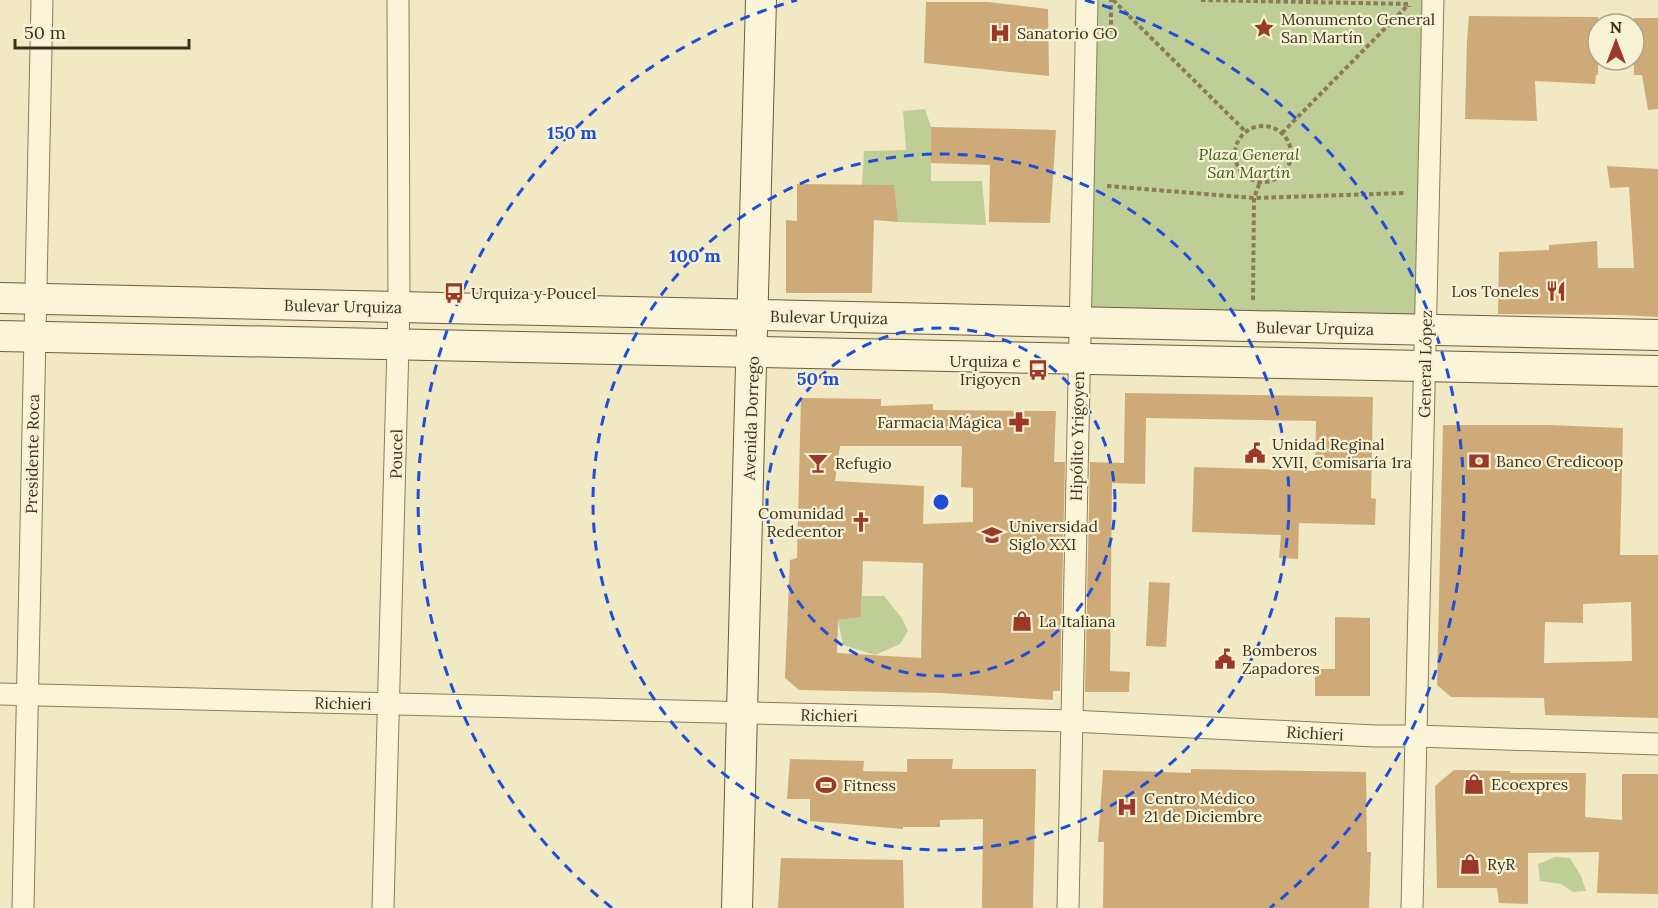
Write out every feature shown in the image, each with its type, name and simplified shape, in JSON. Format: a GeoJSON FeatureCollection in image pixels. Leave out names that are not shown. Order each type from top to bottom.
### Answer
{"type":"FeatureCollection","features":[{"type":"Feature","properties":{"kind":"main road","name":"Avenida Dorrego"},"geometry":{"type":"LineString","coordinates":[[737,908],[761,0]]}},
{"type":"Feature","properties":{"kind":"main road","name":"Bulevar Urquiza"},"geometry":{"type":"LineString","coordinates":[[0,298],[1658,335]]}},
{"type":"Feature","properties":{"kind":"main road"},"geometry":{"type":"LineString","coordinates":[[0,336],[1658,371]]}},
{"type":"Feature","properties":{"kind":"street","name":"Presidente Roca"},"geometry":{"type":"LineString","coordinates":[[23,908],[42,0]]}},
{"type":"Feature","properties":{"kind":"street","name":"Poucel"},"geometry":{"type":"LineString","coordinates":[[383,908],[399,307],[399,0]]}},
{"type":"Feature","properties":{"kind":"street","name":"Hipólito Yrigoyen"},"geometry":{"type":"LineString","coordinates":[[1068,908],[1087,0]]}},
{"type":"Feature","properties":{"kind":"street","name":"General López"},"geometry":{"type":"LineString","coordinates":[[1412,908],[1433,0]]}},
{"type":"Feature","properties":{"kind":"street","name":"Richieri"},"geometry":{"type":"LineString","coordinates":[[0,694],[1071,721],[1363,736],[1658,744]]}},
{"type":"Feature","properties":{"kind":"path"},"geometry":{"type":"LineString","coordinates":[[1111,35],[1112,0]]}},
{"type":"Feature","properties":{"kind":"path"},"geometry":{"type":"LineString","coordinates":[[1112,0],[1245,131]]}},
{"type":"Feature","properties":{"kind":"path"},"geometry":{"type":"LineString","coordinates":[[1201,0],[1408,4]]}},
{"type":"Feature","properties":{"kind":"path"},"geometry":{"type":"LineString","coordinates":[[1282,133],[1413,0]]}},
{"type":"Feature","properties":{"kind":"path"},"geometry":{"type":"LineString","coordinates":[[1408,4],[1408,16]]}},
{"type":"Feature","properties":{"kind":"path"},"geometry":{"type":"LineString","coordinates":[[1262,125],[1282,133],[1290,146],[1290,163],[1278,178],[1260,182],[1244,175],[1235,162],[1236,143],[1245,131],[1262,125]]}},
{"type":"Feature","properties":{"kind":"path"},"geometry":{"type":"LineString","coordinates":[[1108,175],[1107,186],[1254,198],[1405,193]]}},
{"type":"Feature","properties":{"kind":"path"},"geometry":{"type":"LineString","coordinates":[[1405,181],[1405,205]]}},
{"type":"Feature","properties":{"kind":"path"},"geometry":{"type":"LineString","coordinates":[[1252,327],[1254,198],[1260,182]]}},
{"type":"Feature","properties":{"kind":"green space","name":"Plaza General San Martín"},"geometry":{"type":"Polygon","coordinates":[[[1087,0],[1433,0],[1425,330],[1080,323],[1087,0]]]}},
{"type":"Feature","properties":{"kind":"green space"},"geometry":{"type":"Polygon","coordinates":[[[925,109],[931,127],[931,181],[982,181],[986,225],[898,222],[862,185],[864,151],[906,150],[903,111],[925,109]]]}},
{"type":"Feature","properties":{"kind":"green space"},"geometry":{"type":"Polygon","coordinates":[[[862,596],[884,596],[897,612],[908,631],[900,644],[875,655],[843,645],[838,620],[861,617],[862,596]]]}},
{"type":"Feature","properties":{"kind":"green space"},"geometry":{"type":"Polygon","coordinates":[[[1555,857],[1570,858],[1581,876],[1586,891],[1573,892],[1561,884],[1540,881],[1538,864],[1555,857]]]}},
{"type":"Feature","properties":{"kind":"building","name":"Sanatorio GO"},"geometry":{"type":"Polygon","coordinates":[[[926,2],[988,2],[1048,9],[1049,76],[924,63],[926,2]]]}},
{"type":"Feature","properties":{"kind":"building"},"geometry":{"type":"Polygon","coordinates":[[[1469,16],[1586,17],[1586,72],[1598,72],[1598,75],[1596,75],[1595,84],[1535,81],[1537,121],[1465,119],[1469,16]]]}},
{"type":"Feature","properties":{"kind":"building"},"geometry":{"type":"Polygon","coordinates":[[[1646,18],[1658,18],[1658,109],[1648,110],[1642,75],[1634,75],[1634,72],[1646,72],[1646,18]]]}},
{"type":"Feature","properties":{"kind":"building"},"geometry":{"type":"Polygon","coordinates":[[[931,127],[1056,130],[1050,223],[989,222],[990,165],[931,163],[931,127]]]}},
{"type":"Feature","properties":{"kind":"building"},"geometry":{"type":"Polygon","coordinates":[[[1607,166],[1658,169],[1658,317],[1498,314],[1499,252],[1549,250],[1549,245],[1597,241],[1598,268],[1634,268],[1629,187],[1610,188],[1607,166]]]}},
{"type":"Feature","properties":{"kind":"building"},"geometry":{"type":"Polygon","coordinates":[[[797,184],[894,185],[898,222],[874,220],[872,293],[786,293],[786,220],[797,221],[797,184]]]}},
{"type":"Feature","properties":{"kind":"building"},"geometry":{"type":"Polygon","coordinates":[[[1125,393],[1373,397],[1371,498],[1376,499],[1375,525],[1299,523],[1298,559],[1279,558],[1281,535],[1192,532],[1194,467],[1315,471],[1316,421],[1146,418],[1145,484],[1112,483],[1110,671],[1130,672],[1129,692],[1085,692],[1090,462],[1124,463],[1125,393]]]}},
{"type":"Feature","properties":{"kind":"building"},"geometry":{"type":"Polygon","coordinates":[[[801,398],[881,399],[881,406],[933,404],[933,410],[1056,411],[1054,462],[1065,462],[1060,691],[1053,691],[1053,700],[940,693],[799,690],[785,678],[790,560],[797,558],[801,398]],[[840,446],[835,481],[924,486],[923,524],[973,522],[973,488],[961,487],[962,446],[840,446]],[[863,561],[861,617],[838,620],[837,653],[921,658],[923,563],[863,561]]]}},
{"type":"Feature","properties":{"kind":"building"},"geometry":{"type":"Polygon","coordinates":[[[1443,425],[1623,428],[1620,555],[1658,555],[1658,718],[1545,715],[1544,698],[1451,697],[1437,685],[1443,425]],[[1631,602],[1583,604],[1583,623],[1545,622],[1544,663],[1632,661],[1631,602]]]}},
{"type":"Feature","properties":{"kind":"building"},"geometry":{"type":"Polygon","coordinates":[[[1149,582],[1170,583],[1166,647],[1146,646],[1149,582]]]}},
{"type":"Feature","properties":{"kind":"building"},"geometry":{"type":"Polygon","coordinates":[[[1335,617],[1370,618],[1370,696],[1315,696],[1315,669],[1335,669],[1335,617]]]}},
{"type":"Feature","properties":{"kind":"building"},"geometry":{"type":"Polygon","coordinates":[[[790,759],[864,761],[863,771],[907,772],[907,759],[953,759],[952,769],[1036,769],[1033,908],[982,908],[983,819],[940,820],[940,827],[903,827],[903,829],[810,821],[810,799],[787,799],[790,759]]]}},
{"type":"Feature","properties":{"kind":"building"},"geometry":{"type":"Polygon","coordinates":[[[1191,769],[1366,772],[1367,852],[1371,852],[1369,908],[1103,908],[1104,842],[1098,842],[1103,770],[1191,773],[1191,769]]]}},
{"type":"Feature","properties":{"kind":"building"},"geometry":{"type":"Polygon","coordinates":[[[1454,770],[1586,773],[1585,817],[1622,820],[1622,774],[1658,774],[1658,894],[1597,893],[1599,852],[1528,853],[1528,904],[1499,903],[1497,888],[1437,888],[1435,786],[1454,770]]]}},
{"type":"Feature","properties":{"kind":"building"},"geometry":{"type":"Polygon","coordinates":[[[781,858],[903,860],[904,908],[778,908],[781,858]]]}},
{"type":"Feature","properties":{"kind":"place","name":"Monumento General San Martín"},"geometry":{"type":"Point","coordinates":[1264,28]}},
{"type":"Feature","properties":{"kind":"place","name":"Sanatorio GO"},"geometry":{"type":"Point","coordinates":[1000,33]}},
{"type":"Feature","properties":{"kind":"place","name":"Los Toneles"},"geometry":{"type":"Point","coordinates":[1556,291]}},
{"type":"Feature","properties":{"kind":"place","name":"Urquiza y Poucel"},"geometry":{"type":"Point","coordinates":[454,293]}},
{"type":"Feature","properties":{"kind":"place","name":"Urquiza e Irigoyen"},"geometry":{"type":"Point","coordinates":[1038,370]}},
{"type":"Feature","properties":{"kind":"place","name":"Farmacia Mágica"},"geometry":{"type":"Point","coordinates":[1019,422]}},
{"type":"Feature","properties":{"kind":"place","name":"Unidad Reginal XVII, Comisaría 1ra"},"geometry":{"type":"Point","coordinates":[1255,453]}},
{"type":"Feature","properties":{"kind":"place","name":"Banco Credicoop"},"geometry":{"type":"Point","coordinates":[1479,461]}},
{"type":"Feature","properties":{"kind":"place","name":"Refugio"},"geometry":{"type":"Point","coordinates":[818,463]}},
{"type":"Feature","properties":{"kind":"place","name":"Comunidad Redeentor"},"geometry":{"type":"Point","coordinates":[861,522]}},
{"type":"Feature","properties":{"kind":"place","name":"Universidad Siglo XXI"},"geometry":{"type":"Point","coordinates":[992,535]}},
{"type":"Feature","properties":{"kind":"place","name":"La Italiana"},"geometry":{"type":"Point","coordinates":[1022,621]}},
{"type":"Feature","properties":{"kind":"place","name":"Bomberos Zapadores"},"geometry":{"type":"Point","coordinates":[1225,659]}},
{"type":"Feature","properties":{"kind":"place","name":"Ecoexpres"},"geometry":{"type":"Point","coordinates":[1474,784]}},
{"type":"Feature","properties":{"kind":"place","name":"Fitness"},"geometry":{"type":"Point","coordinates":[826,785]}},
{"type":"Feature","properties":{"kind":"place","name":"Centro Médico 21 de Diciembre"},"geometry":{"type":"Point","coordinates":[1127,807]}},
{"type":"Feature","properties":{"kind":"place","name":"RyR"},"geometry":{"type":"Point","coordinates":[1470,864]}}]}
